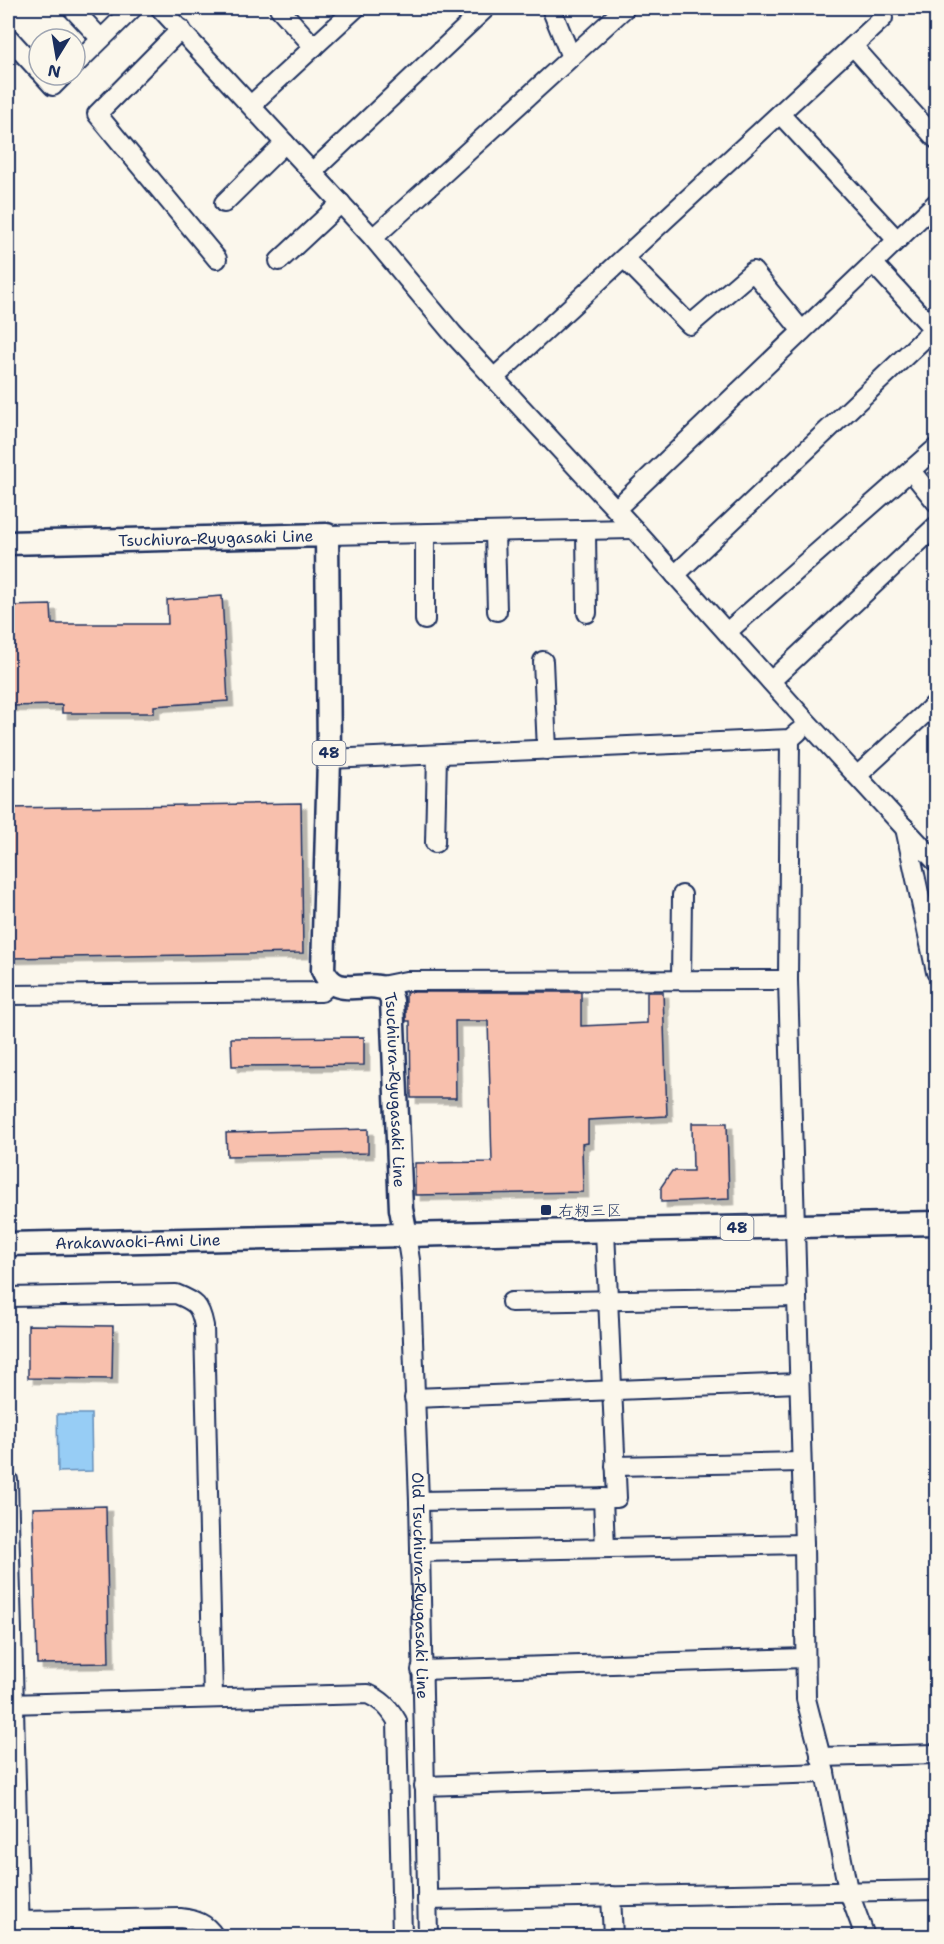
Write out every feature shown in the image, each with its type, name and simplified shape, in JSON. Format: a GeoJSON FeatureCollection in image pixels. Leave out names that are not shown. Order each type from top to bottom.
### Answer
{"type":"FeatureCollection","features":[{"type":"Feature","properties":{"kind":"main road","name":"Tsuchiura-Ryugasaki Line"},"geometry":{"type":"LineString","coordinates":[[8,543],[327,536],[329,759],[323,970],[332,982],[344,987],[381,986],[389,991],[392,1001],[402,1209],[406,1235]]}},
{"type":"Feature","properties":{"kind":"main road","name":"48"},"geometry":{"type":"LineString","coordinates":[[406,1235],[936,1223]]}},
{"type":"Feature","properties":{"kind":"main road","name":"Arakawaoki-Ami Line"},"geometry":{"type":"LineString","coordinates":[[8,1244],[406,1235]]}},
{"type":"Feature","properties":{"kind":"street"},"geometry":{"type":"LineString","coordinates":[[72,8],[101,39]]}},
{"type":"Feature","properties":{"kind":"street"},"geometry":{"type":"LineString","coordinates":[[87,53],[134,8]]}},
{"type":"Feature","properties":{"kind":"street"},"geometry":{"type":"LineString","coordinates":[[160,8],[373,237],[453,334],[616,509],[936,862]]}},
{"type":"Feature","properties":{"kind":"street"},"geometry":{"type":"LineString","coordinates":[[279,8],[314,46]]}},
{"type":"Feature","properties":{"kind":"street"},"geometry":{"type":"LineString","coordinates":[[250,105],[356,8]]}},
{"type":"Feature","properties":{"kind":"street"},"geometry":{"type":"LineString","coordinates":[[312,172],[486,8]]}},
{"type":"Feature","properties":{"kind":"street"},"geometry":{"type":"LineString","coordinates":[[550,8],[571,57]]}},
{"type":"Feature","properties":{"kind":"street"},"geometry":{"type":"LineString","coordinates":[[373,237],[625,8]]}},
{"type":"Feature","properties":{"kind":"street"},"geometry":{"type":"LineString","coordinates":[[494,378],[883,18]]}},
{"type":"Feature","properties":{"kind":"street"},"geometry":{"type":"LineString","coordinates":[[181,30],[97,114],[217,259]]}},
{"type":"Feature","properties":{"kind":"street"},"geometry":{"type":"LineString","coordinates":[[8,37],[27,58]]}},
{"type":"Feature","properties":{"kind":"street"},"geometry":{"type":"LineString","coordinates":[[853,46],[936,139]]}},
{"type":"Feature","properties":{"kind":"street"},"geometry":{"type":"LineString","coordinates":[[780,114],[897,240]]}},
{"type":"Feature","properties":{"kind":"street"},"geometry":{"type":"LineString","coordinates":[[224,203],[285,143]]}},
{"type":"Feature","properties":{"kind":"street"},"geometry":{"type":"LineString","coordinates":[[279,261],[341,203]]}},
{"type":"Feature","properties":{"kind":"street"},"geometry":{"type":"LineString","coordinates":[[616,509],[897,240],[935,207]]}},
{"type":"Feature","properties":{"kind":"street"},"geometry":{"type":"LineString","coordinates":[[624,258],[690,325],[753,271],[802,331]]}},
{"type":"Feature","properties":{"kind":"street"},"geometry":{"type":"LineString","coordinates":[[675,575],[935,331],[873,263]]}},
{"type":"Feature","properties":{"kind":"street"},"geometry":{"type":"LineString","coordinates":[[727,632],[936,448]]}},
{"type":"Feature","properties":{"kind":"street"},"geometry":{"type":"LineString","coordinates":[[910,471],[936,502]]}},
{"type":"Feature","properties":{"kind":"street"},"geometry":{"type":"LineString","coordinates":[[771,681],[936,526]]}},
{"type":"Feature","properties":{"kind":"street"},"geometry":{"type":"LineString","coordinates":[[327,536],[634,529]]}},
{"type":"Feature","properties":{"kind":"street"},"geometry":{"type":"LineString","coordinates":[[586,530],[587,613]]}},
{"type":"Feature","properties":{"kind":"street"},"geometry":{"type":"LineString","coordinates":[[495,532],[497,611]]}},
{"type":"Feature","properties":{"kind":"street"},"geometry":{"type":"LineString","coordinates":[[424,534],[425,620]]}},
{"type":"Feature","properties":{"kind":"street"},"geometry":{"type":"LineString","coordinates":[[543,661],[547,750]]}},
{"type":"Feature","properties":{"kind":"street"},"geometry":{"type":"LineString","coordinates":[[857,776],[936,703]]}},
{"type":"Feature","properties":{"kind":"street"},"geometry":{"type":"LineString","coordinates":[[329,759],[790,739],[808,723]]}},
{"type":"Feature","properties":{"kind":"street"},"geometry":{"type":"LineString","coordinates":[[790,739],[789,980],[806,1699],[823,1765],[848,1890],[865,1936]]}},
{"type":"Feature","properties":{"kind":"street"},"geometry":{"type":"LineString","coordinates":[[435,843],[437,755]]}},
{"type":"Feature","properties":{"kind":"street"},"geometry":{"type":"LineString","coordinates":[[904,827],[936,972]]}},
{"type":"Feature","properties":{"kind":"street"},"geometry":{"type":"LineString","coordinates":[[681,980],[682,895]]}},
{"type":"Feature","properties":{"kind":"street"},"geometry":{"type":"LineString","coordinates":[[381,986],[406,981],[789,980]]}},
{"type":"Feature","properties":{"kind":"street"},"geometry":{"type":"LineString","coordinates":[[8,995],[321,992],[332,982]]}},
{"type":"Feature","properties":{"kind":"street"},"geometry":{"type":"LineString","coordinates":[[419,1502],[617,1497],[604,1231]]}},
{"type":"Feature","properties":{"kind":"street","name":"Old Tsuchiura-Ryugasaki Line"},"geometry":{"type":"LineString","coordinates":[[406,1235],[410,1260],[419,1502],[428,1936]]}},
{"type":"Feature","properties":{"kind":"street"},"geometry":{"type":"LineString","coordinates":[[8,1298],[176,1294],[191,1300],[202,1311],[213,1697]]}},
{"type":"Feature","properties":{"kind":"street"},"geometry":{"type":"LineString","coordinates":[[511,1302],[797,1297]]}},
{"type":"Feature","properties":{"kind":"street"},"geometry":{"type":"LineString","coordinates":[[414,1398],[798,1383]]}},
{"type":"Feature","properties":{"kind":"street"},"geometry":{"type":"LineString","coordinates":[[615,1466],[801,1462]]}},
{"type":"Feature","properties":{"kind":"street"},"geometry":{"type":"LineString","coordinates":[[8,1480],[10,1704],[19,1929],[180,1918],[193,1919],[207,1925],[214,1936]]}},
{"type":"Feature","properties":{"kind":"street"},"geometry":{"type":"LineString","coordinates":[[603,1498],[605,1548]]}},
{"type":"Feature","properties":{"kind":"street"},"geometry":{"type":"LineString","coordinates":[[420,1552],[804,1544]]}},
{"type":"Feature","properties":{"kind":"street"},"geometry":{"type":"LineString","coordinates":[[422,1670],[805,1658]]}},
{"type":"Feature","properties":{"kind":"street"},"geometry":{"type":"LineString","coordinates":[[10,1704],[368,1694],[381,1700],[390,1709],[396,1721],[402,1936]]}},
{"type":"Feature","properties":{"kind":"street"},"geometry":{"type":"LineString","coordinates":[[424,1785],[823,1765],[936,1754]]}},
{"type":"Feature","properties":{"kind":"street"},"geometry":{"type":"LineString","coordinates":[[426,1900],[936,1890]]}},
{"type":"Feature","properties":{"kind":"street"},"geometry":{"type":"LineString","coordinates":[[611,1896],[613,1936]]}},
{"type":"Feature","properties":{"kind":"water"},"geometry":{"type":"Polygon","coordinates":[[[57,1414],[91,1414],[92,1471],[58,1472],[57,1414]]]}},
{"type":"Feature","properties":{"kind":"building"},"geometry":{"type":"Polygon","coordinates":[[[222,596],[228,701],[154,706],[154,713],[62,713],[62,705],[8,706],[8,606],[51,605],[52,624],[168,624],[167,600],[222,596]]]}},
{"type":"Feature","properties":{"kind":"building"},"geometry":{"type":"Polygon","coordinates":[[[301,803],[303,953],[8,958],[8,808],[301,803]]]}},
{"type":"Feature","properties":{"kind":"building"},"geometry":{"type":"Polygon","coordinates":[[[406,992],[581,992],[581,1026],[647,1023],[647,992],[663,992],[667,1116],[588,1120],[588,1143],[582,1144],[583,1192],[415,1195],[415,1163],[492,1162],[488,1021],[455,1021],[456,1098],[411,1098],[410,1021],[406,1021],[406,992]]]}},
{"type":"Feature","properties":{"kind":"building"},"geometry":{"type":"Polygon","coordinates":[[[364,1037],[364,1065],[232,1066],[231,1038],[364,1037]]]}},
{"type":"Feature","properties":{"kind":"building"},"geometry":{"type":"Polygon","coordinates":[[[692,1123],[727,1123],[729,1199],[661,1202],[661,1187],[672,1171],[693,1171],[692,1123]]]}},
{"type":"Feature","properties":{"kind":"building"},"geometry":{"type":"Polygon","coordinates":[[[368,1129],[368,1153],[227,1156],[226,1133],[368,1129]]]}},
{"type":"Feature","properties":{"kind":"building"},"geometry":{"type":"Polygon","coordinates":[[[28,1325],[113,1326],[112,1379],[28,1378],[28,1325]]]}},
{"type":"Feature","properties":{"kind":"building"},"geometry":{"type":"Polygon","coordinates":[[[106,1506],[109,1663],[37,1664],[33,1508],[106,1506]]]}},
{"type":"Feature","properties":{"kind":"place","name":"右籾三区"},"geometry":{"type":"Point","coordinates":[546,1210]}}]}
